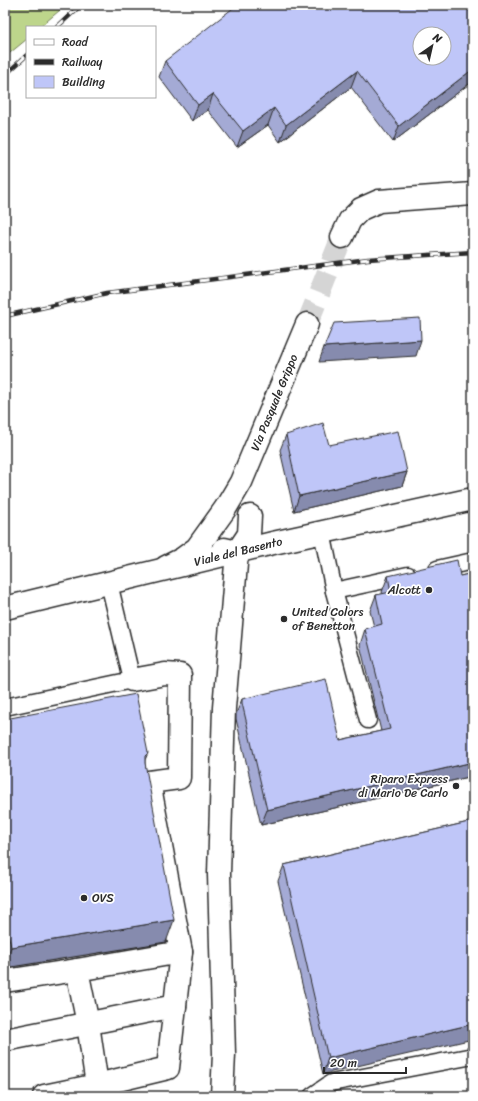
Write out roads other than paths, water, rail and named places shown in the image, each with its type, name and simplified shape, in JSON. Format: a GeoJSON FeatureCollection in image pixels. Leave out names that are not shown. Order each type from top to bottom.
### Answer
{"type":"FeatureCollection","features":[{"type":"Feature","properties":{"kind":"street"},"geometry":{"type":"LineString","coordinates":[[342,237],[350,220],[361,209],[375,202],[473,194]]}},
{"type":"Feature","properties":{"kind":"street","name":"Via Pasquale Grippo"},"geometry":{"type":"LineString","coordinates":[[155,572],[182,559],[197,548],[225,510],[241,482],[307,324]]}},
{"type":"Feature","properties":{"kind":"street"},"geometry":{"type":"LineString","coordinates":[[241,482],[250,516],[260,532],[273,543]]}},
{"type":"Feature","properties":{"kind":"street","name":"Viale del Basento"},"geometry":{"type":"LineString","coordinates":[[5,608],[273,543],[473,499]]}},
{"type":"Feature","properties":{"kind":"street"},"geometry":{"type":"LineString","coordinates":[[222,1096],[224,1054],[219,874],[224,708],[237,552],[249,534],[250,516]]}},
{"type":"Feature","properties":{"kind":"street"},"geometry":{"type":"LineString","coordinates":[[209,533],[224,548],[237,552]]}},
{"type":"Feature","properties":{"kind":"street"},"geometry":{"type":"LineString","coordinates":[[44,1096],[98,1091],[168,1068],[181,952],[149,782],[179,778],[180,675],[165,674],[132,680]]}},
{"type":"Feature","properties":{"kind":"street"},"geometry":{"type":"LineString","coordinates":[[5,981],[181,952]]}},
{"type":"Feature","properties":{"kind":"street"},"geometry":{"type":"LineString","coordinates":[[77,970],[88,1024],[98,1091]]}},
{"type":"Feature","properties":{"kind":"street"},"geometry":{"type":"LineString","coordinates":[[5,1040],[175,1006]]}},
{"type":"Feature","properties":{"kind":"lane"},"geometry":{"type":"LineString","coordinates":[[322,532],[334,591],[368,720]]}},
{"type":"Feature","properties":{"kind":"lane"},"geometry":{"type":"LineString","coordinates":[[334,591],[473,561]]}},
{"type":"Feature","properties":{"kind":"lane"},"geometry":{"type":"LineString","coordinates":[[5,707],[132,680],[109,583]]}},
{"type":"Feature","properties":{"kind":"lane"},"geometry":{"type":"LineString","coordinates":[[312,1096],[331,1083],[473,1056]]}},
{"type":"Feature","properties":{"kind":"tunnel"},"geometry":{"type":"LineString","coordinates":[[307,324],[342,237]]}},
{"type":"Feature","properties":{"kind":"railway"},"geometry":{"type":"LineString","coordinates":[[58,26],[81,5]]}},
{"type":"Feature","properties":{"kind":"railway"},"geometry":{"type":"LineString","coordinates":[[5,75],[26,56]]}},
{"type":"Feature","properties":{"kind":"railway"},"geometry":{"type":"LineString","coordinates":[[5,316],[107,293],[368,259],[473,252]]}},
{"type":"Feature","properties":{"kind":"place","name":"Alcott"},"geometry":{"type":"Point","coordinates":[429,590]}},
{"type":"Feature","properties":{"kind":"place","name":"United Colors of Benetton"},"geometry":{"type":"Point","coordinates":[284,619]}},
{"type":"Feature","properties":{"kind":"place","name":"Riparo Express di Mario De Carlo"},"geometry":{"type":"Point","coordinates":[456,786]}},
{"type":"Feature","properties":{"kind":"place","name":"OVS"},"geometry":{"type":"Point","coordinates":[84,898]}}]}
